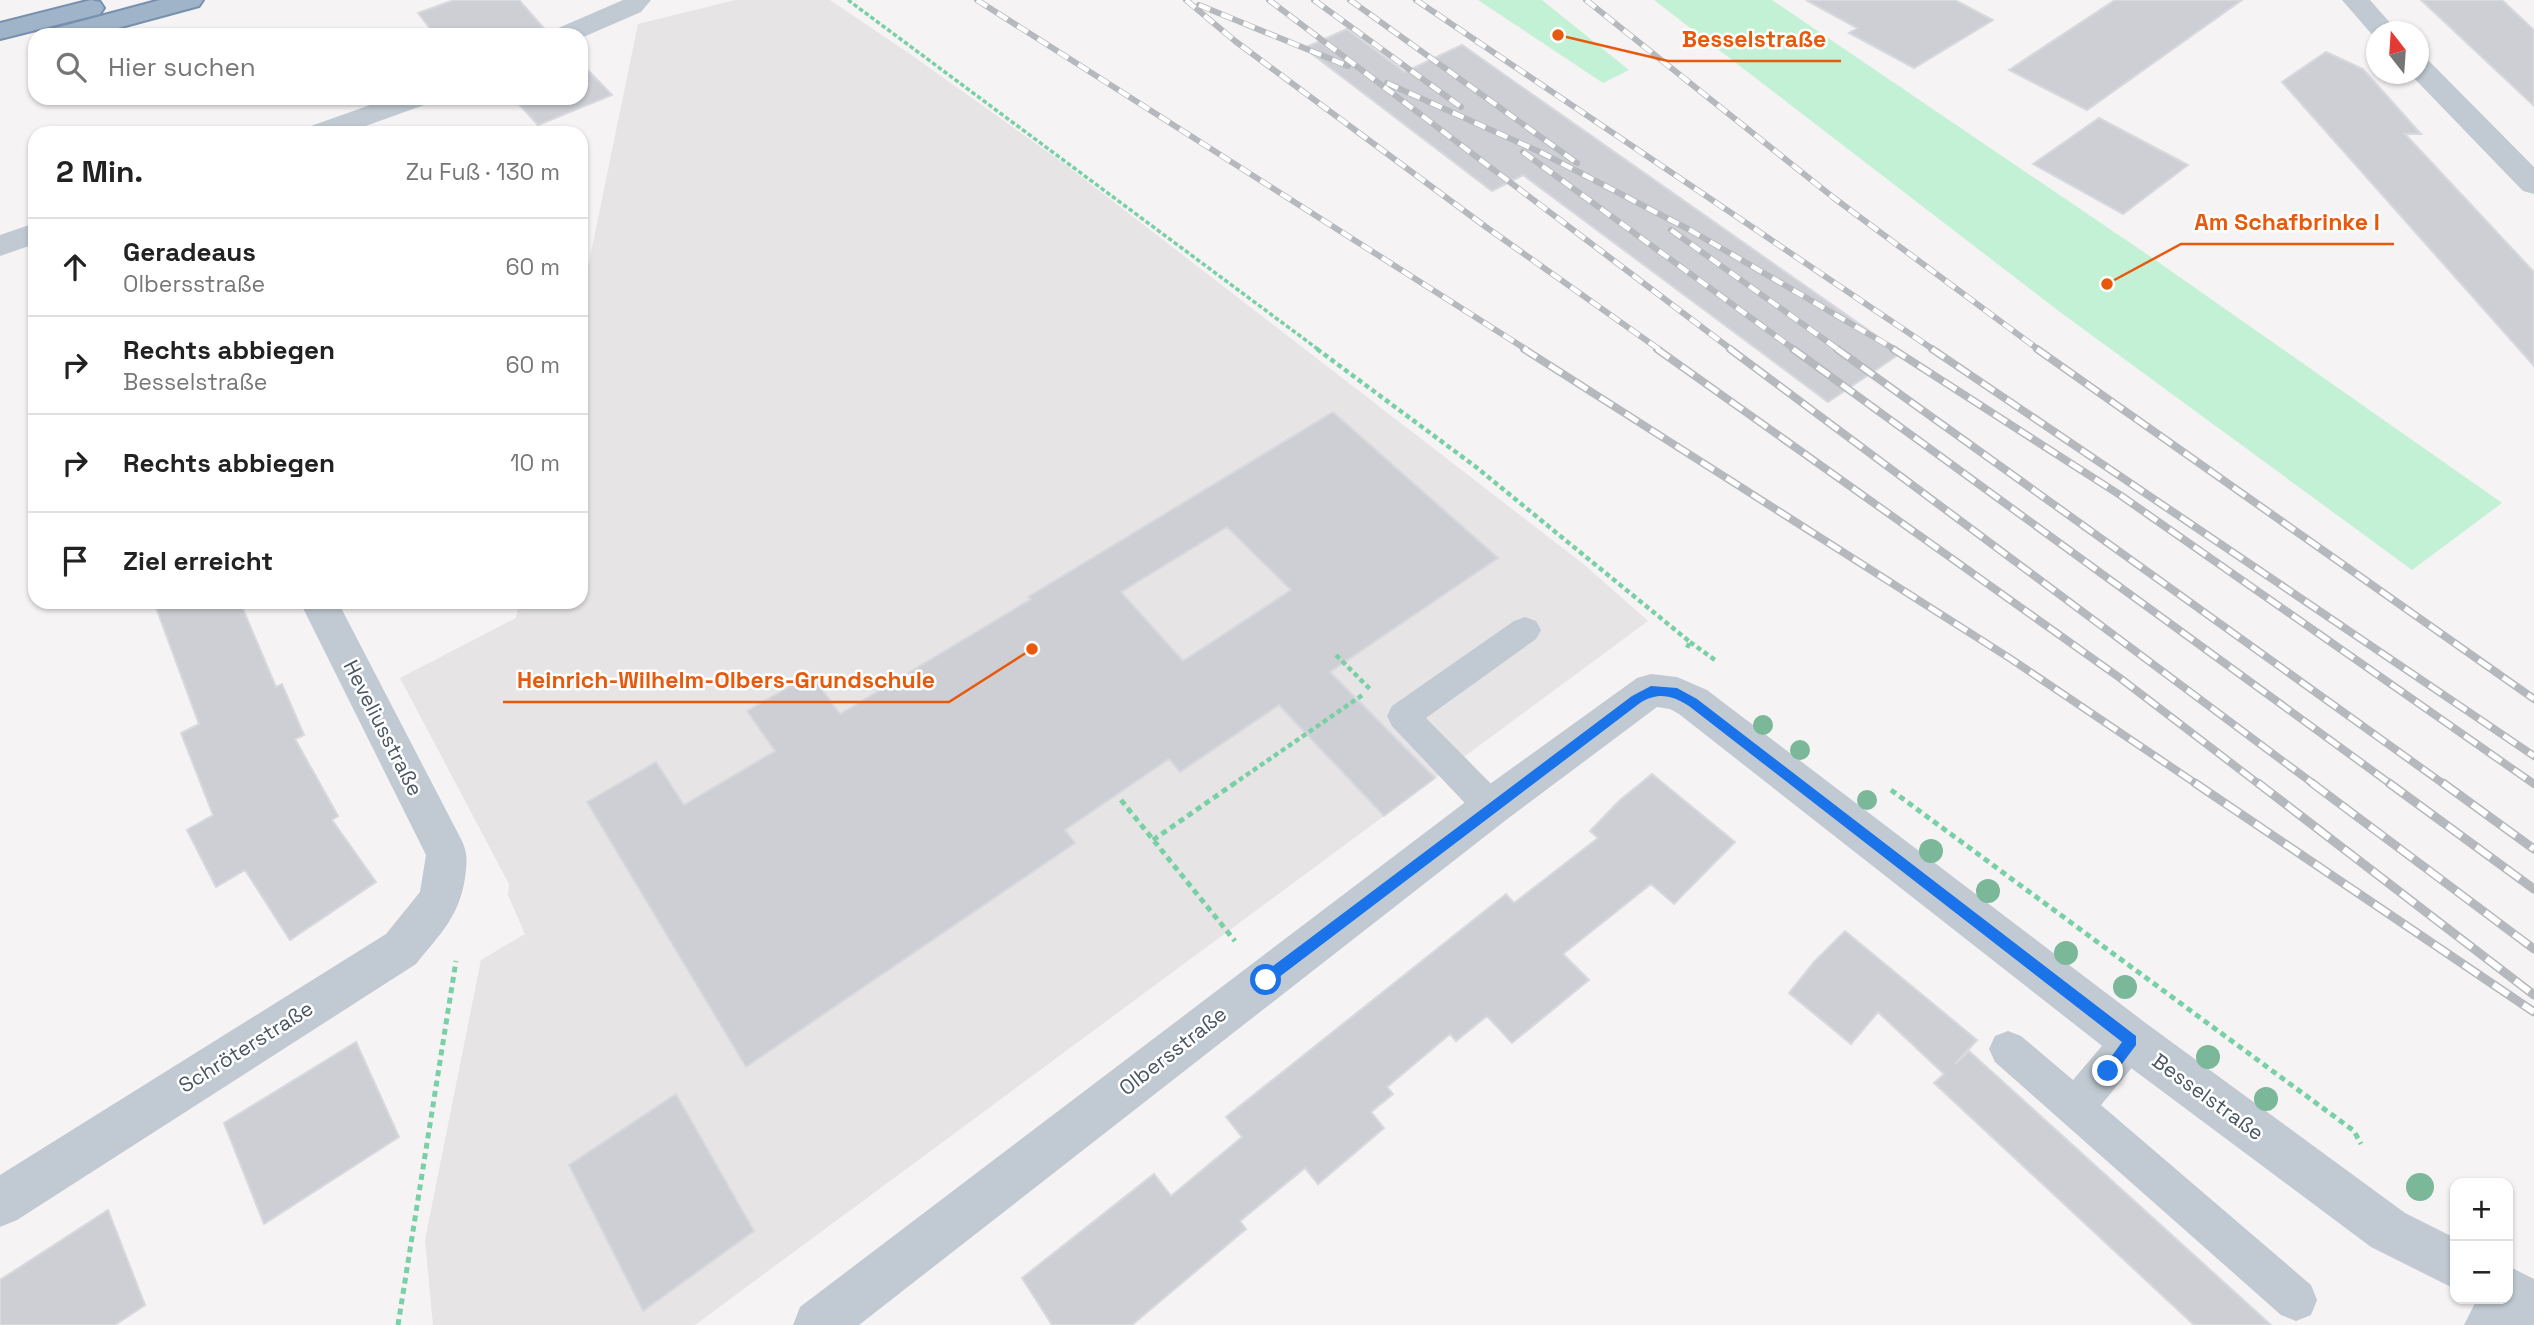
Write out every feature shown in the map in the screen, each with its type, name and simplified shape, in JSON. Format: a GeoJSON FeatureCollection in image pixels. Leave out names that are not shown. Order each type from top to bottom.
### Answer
{"type":"FeatureCollection","features":[{"type":"Feature","properties":{"kind":"highway"},"geometry":{"type":"LineString","coordinates":[[0,31],[120,0]]}},
{"type":"Feature","properties":{"kind":"highway"},"geometry":{"type":"LineString","coordinates":[[88,28],[190,0]]}},
{"type":"Feature","properties":{"kind":"highway"},"geometry":{"type":"LineString","coordinates":[[0,51],[28,44]]}},
{"type":"Feature","properties":{"kind":"street"},"geometry":{"type":"LineString","coordinates":[[582,28],[632,6],[638,0]]}},
{"type":"Feature","properties":{"kind":"street"},"geometry":{"type":"LineString","coordinates":[[2355,0],[2375,21]]}},
{"type":"Feature","properties":{"kind":"street"},"geometry":{"type":"LineString","coordinates":[[2429,76],[2534,184]]}},
{"type":"Feature","properties":{"kind":"street"},"geometry":{"type":"LineString","coordinates":[[338,126],[397,105]]}},
{"type":"Feature","properties":{"kind":"street"},"geometry":{"type":"LineString","coordinates":[[0,246],[28,236]]}},
{"type":"Feature","properties":{"kind":"street","name":"Heveliusstraße"},"geometry":{"type":"LineString","coordinates":[[323,609],[447,854]]}},
{"type":"Feature","properties":{"kind":"street","name":"Olbersstraße"},"geometry":{"type":"LineString","coordinates":[[818,1325],[1491,807],[1636,699],[1651,690],[1668,691]]}},
{"type":"Feature","properties":{"kind":"street","name":"Besselstraße"},"geometry":{"type":"LineString","coordinates":[[1668,691],[1693,702],[2132,1040],[2388,1230],[2450,1261]]}},
{"type":"Feature","properties":{"kind":"street","name":"Schröterstraße"},"geometry":{"type":"LineString","coordinates":[[0,1203],[401,949],[440,900],[447,854]]}},
{"type":"Feature","properties":{"kind":"lane"},"geometry":{"type":"LineString","coordinates":[[1491,807],[1402,716],[1525,630]]}},
{"type":"Feature","properties":{"kind":"lane"},"geometry":{"type":"LineString","coordinates":[[2075,1107],[2132,1040]]}},
{"type":"Feature","properties":{"kind":"lane"},"geometry":{"type":"LineString","coordinates":[[2008,1049],[2296,1300]]}},
{"type":"Feature","properties":{"kind":"path"},"geometry":{"type":"LineString","coordinates":[[848,0],[1476,467],[1724,667]]}},
{"type":"Feature","properties":{"kind":"path"},"geometry":{"type":"LineString","coordinates":[[1668,691],[1690,642]]}},
{"type":"Feature","properties":{"kind":"path"},"geometry":{"type":"LineString","coordinates":[[1153,840],[1371,690],[1336,655]]}},
{"type":"Feature","properties":{"kind":"path"},"geometry":{"type":"LineString","coordinates":[[1881,783],[2354,1131],[2368,1155]]}},
{"type":"Feature","properties":{"kind":"path"},"geometry":{"type":"LineString","coordinates":[[1121,800],[1266,980]]}},
{"type":"Feature","properties":{"kind":"path"},"geometry":{"type":"LineString","coordinates":[[397,1325],[457,953]]}},
{"type":"Feature","properties":{"kind":"shaded area"},"geometry":{"type":"Polygon","coordinates":[[[735,0],[830,0],[1066,165],[1586,566],[1648,621],[695,1325],[433,1325],[425,1240],[481,960],[525,934],[508,895],[509,884],[400,678],[516,618],[518,609],[588,609],[588,267],[638,24],[735,0]]]}},
{"type":"Feature","properties":{"kind":"green space"},"geometry":{"type":"Polygon","coordinates":[[[1478,0],[1542,0],[1629,70],[1603,83],[1478,0]]]}},
{"type":"Feature","properties":{"kind":"green space"},"geometry":{"type":"Polygon","coordinates":[[[1654,0],[1772,0],[2151,257],[2502,503],[2412,570],[2060,312],[1654,0]]]}},
{"type":"Feature","properties":{"kind":"building"},"geometry":{"type":"Polygon","coordinates":[[[454,0],[519,0],[544,28],[430,28],[418,13],[454,0]]]}},
{"type":"Feature","properties":{"kind":"building"},"geometry":{"type":"Polygon","coordinates":[[[1806,0],[1955,0],[1993,20],[1914,68],[1849,33],[1857,28],[1806,0]]]}},
{"type":"Feature","properties":{"kind":"building"},"geometry":{"type":"Polygon","coordinates":[[[2115,0],[2242,0],[2087,110],[2009,70],[2115,0]]]}},
{"type":"Feature","properties":{"kind":"building"},"geometry":{"type":"Polygon","coordinates":[[[2421,0],[2502,0],[2534,30],[2534,106],[2421,0]]]}},
{"type":"Feature","properties":{"kind":"building"},"geometry":{"type":"Polygon","coordinates":[[[1347,29],[1405,72],[1462,45],[1901,353],[1828,402],[1523,175],[1492,191],[1304,48],[1347,29]]]}},
{"type":"Feature","properties":{"kind":"building"},"geometry":{"type":"Polygon","coordinates":[[[2326,52],[2363,69],[2366,72],[2366,84],[2376,84],[2421,134],[2405,134],[2534,272],[2534,366],[2282,82],[2326,52]]]}},
{"type":"Feature","properties":{"kind":"building"},"geometry":{"type":"Polygon","coordinates":[[[588,70],[612,95],[588,105],[588,70]]]}},
{"type":"Feature","properties":{"kind":"building"},"geometry":{"type":"Polygon","coordinates":[[[519,105],[587,105],[538,125],[519,105]]]}},
{"type":"Feature","properties":{"kind":"building"},"geometry":{"type":"Polygon","coordinates":[[[2099,118],[2188,165],[2123,214],[2033,164],[2099,118]]]}},
{"type":"Feature","properties":{"kind":"building"},"geometry":{"type":"Polygon","coordinates":[[[1333,412],[1498,558],[1330,672],[1435,778],[1384,816],[1279,705],[1180,772],[1169,759],[1065,830],[1075,843],[746,1067],[587,802],[656,762],[684,805],[775,751],[747,711],[811,674],[840,714],[1031,599],[1028,597],[1333,412]],[[1227,527],[1121,592],[1183,661],[1291,590],[1227,527]]]}},
{"type":"Feature","properties":{"kind":"building"},"geometry":{"type":"Polygon","coordinates":[[[157,609],[243,609],[276,687],[282,684],[304,735],[295,739],[338,816],[332,820],[376,882],[290,940],[245,870],[216,887],[187,830],[213,815],[181,733],[199,724],[157,609]]]}},
{"type":"Feature","properties":{"kind":"building"},"geometry":{"type":"Polygon","coordinates":[[[1652,774],[1735,842],[1674,904],[1651,884],[1563,954],[1589,980],[1512,1043],[1487,1016],[1456,1041],[1450,1034],[1387,1087],[1393,1094],[1371,1112],[1384,1128],[1318,1184],[1305,1168],[1240,1221],[1246,1229],[1132,1325],[1052,1325],[1022,1278],[1154,1174],[1171,1196],[1242,1137],[1226,1117],[1506,894],[1514,903],[1598,838],[1590,831],[1620,800],[1652,774]]]}},
{"type":"Feature","properties":{"kind":"building"},"geometry":{"type":"Polygon","coordinates":[[[1845,931],[1977,1040],[1955,1064],[1969,1051],[2271,1325],[2194,1325],[1934,1083],[1944,1074],[1878,1012],[1851,1044],[1789,993],[1814,962],[1845,931]]]}},
{"type":"Feature","properties":{"kind":"building"},"geometry":{"type":"Polygon","coordinates":[[[356,1042],[399,1137],[264,1224],[224,1123],[356,1042]]]}},
{"type":"Feature","properties":{"kind":"building"},"geometry":{"type":"Polygon","coordinates":[[[676,1094],[754,1231],[643,1311],[569,1165],[676,1094]]]}},
{"type":"Feature","properties":{"kind":"building"},"geometry":{"type":"Polygon","coordinates":[[[108,1210],[145,1305],[115,1325],[0,1325],[0,1280],[108,1210]]]}},
{"type":"Feature","properties":{"kind":"railway"},"geometry":{"type":"LineString","coordinates":[[977,0],[1527,350]]}},
{"type":"Feature","properties":{"kind":"railway"},"geometry":{"type":"LineString","coordinates":[[1186,0],[1235,41],[1486,227],[1660,350]]}},
{"type":"Feature","properties":{"kind":"railway"},"geometry":{"type":"LineString","coordinates":[[1269,0],[1732,350]]}},
{"type":"Feature","properties":{"kind":"railway"},"geometry":{"type":"LineString","coordinates":[[1314,0],[1461,107]]}},
{"type":"Feature","properties":{"kind":"railway"},"geometry":{"type":"LineString","coordinates":[[1350,0],[1577,163]]}},
{"type":"Feature","properties":{"kind":"railway"},"geometry":{"type":"LineString","coordinates":[[1416,0],[1934,350]]}},
{"type":"Feature","properties":{"kind":"railway"},"geometry":{"type":"LineString","coordinates":[[1586,0],[1834,198],[2039,350]]}},
{"type":"Feature","properties":{"kind":"railway"},"geometry":{"type":"LineString","coordinates":[[1199,5],[1348,66]]}},
{"type":"Feature","properties":{"kind":"railway"},"geometry":{"type":"LineString","coordinates":[[1387,83],[1540,152],[1690,230],[1896,350]]}},
{"type":"Feature","properties":{"kind":"railway"},"geometry":{"type":"LineString","coordinates":[[1523,152],[1795,350]]}},
{"type":"Feature","properties":{"kind":"railway"},"geometry":{"type":"LineString","coordinates":[[1671,230],[1839,350]]}},
{"type":"Feature","properties":{"kind":"railway"},"geometry":{"type":"LineString","coordinates":[[1524,349],[2011,659],[2198,785]]}},
{"type":"Feature","properties":{"kind":"railway"},"geometry":{"type":"LineString","coordinates":[[1657,349],[2120,678],[2260,785]]}},
{"type":"Feature","properties":{"kind":"railway"},"geometry":{"type":"LineString","coordinates":[[1730,349],[2315,785]]}},
{"type":"Feature","properties":{"kind":"railway"},"geometry":{"type":"LineString","coordinates":[[1793,349],[2392,785]]}},
{"type":"Feature","properties":{"kind":"railway"},"geometry":{"type":"LineString","coordinates":[[1837,349],[2445,785]]}},
{"type":"Feature","properties":{"kind":"railway"},"geometry":{"type":"LineString","coordinates":[[1893,349],[2120,495],[2534,784]]}},
{"type":"Feature","properties":{"kind":"railway"},"geometry":{"type":"LineString","coordinates":[[1932,349],[2534,756]]}},
{"type":"Feature","properties":{"kind":"railway"},"geometry":{"type":"LineString","coordinates":[[2037,349],[2534,699]]}},
{"type":"Feature","properties":{"kind":"railway"},"geometry":{"type":"LineString","coordinates":[[2195,783],[2534,1012]]}},
{"type":"Feature","properties":{"kind":"railway"},"geometry":{"type":"LineString","coordinates":[[2258,783],[2534,995]]}},
{"type":"Feature","properties":{"kind":"railway"},"geometry":{"type":"LineString","coordinates":[[2312,783],[2534,949]]}},
{"type":"Feature","properties":{"kind":"railway"},"geometry":{"type":"LineString","coordinates":[[2389,783],[2534,889]]}},
{"type":"Feature","properties":{"kind":"railway"},"geometry":{"type":"LineString","coordinates":[[2443,783],[2534,849]]}},
{"type":"Feature","properties":{"kind":"place","name":"Besselstraße"},"geometry":{"type":"Point","coordinates":[1558,35]}},
{"type":"Feature","properties":{"kind":"place","name":"Am Schafbrinke I"},"geometry":{"type":"Point","coordinates":[2107,284]}},
{"type":"Feature","properties":{"kind":"place","name":"Heinrich-Wilhelm-Olbers-Grundschule"},"geometry":{"type":"Point","coordinates":[1032,649]}},
{"type":"Feature","properties":{"kind":"route"},"geometry":{"type":"LineString","coordinates":[[1266,980],[1636,699],[1651,690],[1668,691],[1693,702],[2132,1040],[2108,1071]]}}]}
